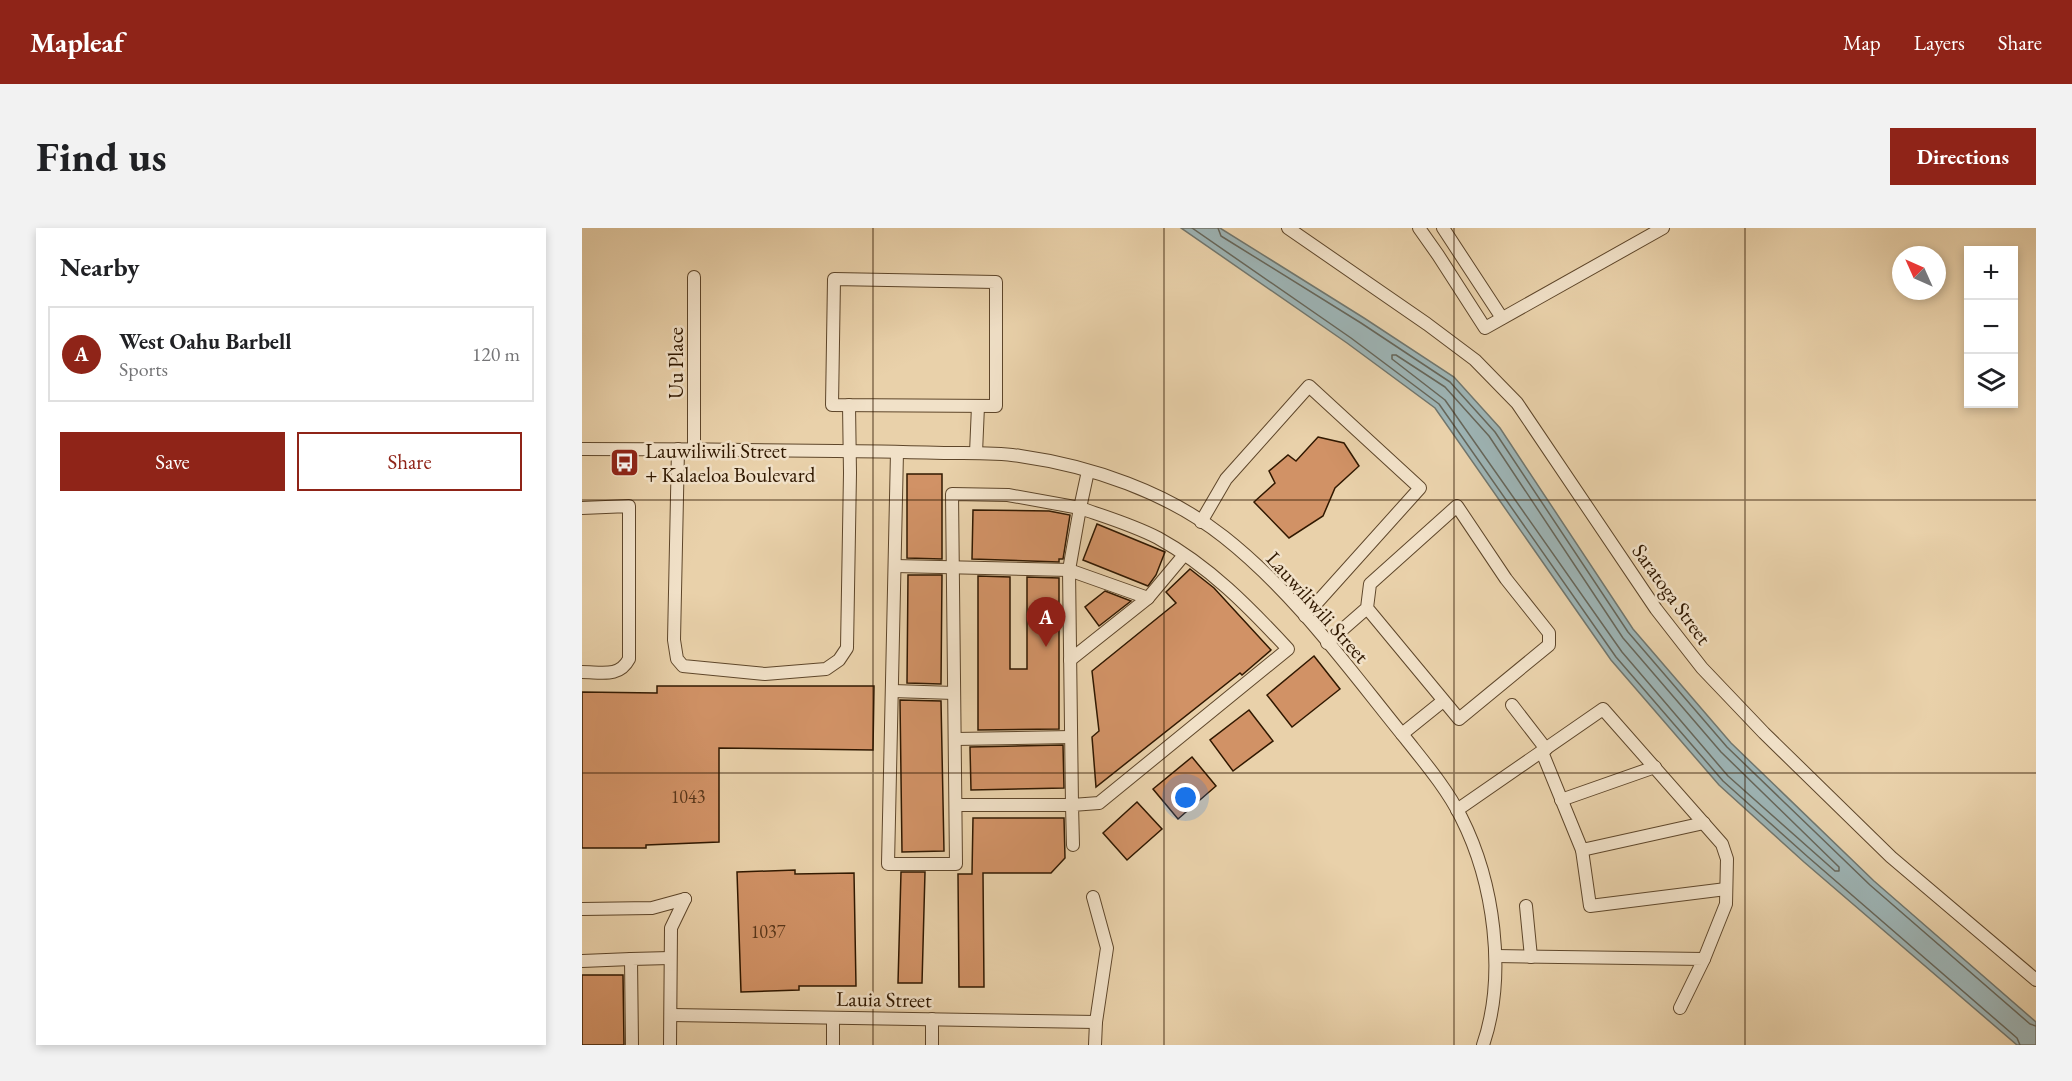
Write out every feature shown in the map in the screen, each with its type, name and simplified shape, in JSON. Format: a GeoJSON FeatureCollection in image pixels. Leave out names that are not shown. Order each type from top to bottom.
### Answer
{"type":"FeatureCollection","features":[{"type":"Feature","properties":{"kind":"street","name":"Saratoga Street"},"geometry":{"type":"LineString","coordinates":[[1288,228],[1427,324],[1482,367],[1517,403],[1656,609],[1702,668],[1764,733],[1892,857],[2036,980]]}},
{"type":"Feature","properties":{"kind":"street"},"geometry":{"type":"LineString","coordinates":[[1419,228],[1485,328],[1663,228]]}},
{"type":"Feature","properties":{"kind":"street"},"geometry":{"type":"LineString","coordinates":[[1443,228],[1502,318]]}},
{"type":"Feature","properties":{"kind":"street","name":"Uu Place"},"geometry":{"type":"LineString","coordinates":[[694,277],[694,449]]}},
{"type":"Feature","properties":{"kind":"street"},"geometry":{"type":"LineString","coordinates":[[834,279],[996,282],[996,406],[978,406],[832,405],[834,279]]}},
{"type":"Feature","properties":{"kind":"street"},"geometry":{"type":"LineString","coordinates":[[1201,522],[1226,479],[1310,386],[1420,488],[1305,616]]}},
{"type":"Feature","properties":{"kind":"street"},"geometry":{"type":"LineString","coordinates":[[678,449],[674,640],[677,659],[683,666],[765,674],[826,669],[839,660],[847,648],[849,405]]}},
{"type":"Feature","properties":{"kind":"street"},"geometry":{"type":"LineString","coordinates":[[976,453],[978,406]]}},
{"type":"Feature","properties":{"kind":"street","name":"Lauwiliwili Street"},"geometry":{"type":"LineString","coordinates":[[582,449],[1018,455],[1088,471],[1125,483],[1160,498],[1223,536],[1292,600],[1440,783],[1457,810],[1485,884],[1496,956],[1492,1003],[1483,1045]]}},
{"type":"Feature","properties":{"kind":"street"},"geometry":{"type":"LineString","coordinates":[[897,452],[888,864],[956,864],[952,494],[1008,495],[1080,508],[1126,523],[1158,538],[1202,567],[1245,603],[1288,649],[1099,803],[956,806]]}},
{"type":"Feature","properties":{"kind":"street"},"geometry":{"type":"LineString","coordinates":[[1073,845],[1069,570],[1088,471]]}},
{"type":"Feature","properties":{"kind":"street"},"geometry":{"type":"LineString","coordinates":[[1327,643],[1367,608],[1370,584],[1458,506],[1506,579],[1549,633],[1549,645],[1460,719],[1367,608]]}},
{"type":"Feature","properties":{"kind":"street"},"geometry":{"type":"LineString","coordinates":[[582,508],[629,507],[629,659],[624,668],[616,672],[582,672]]}},
{"type":"Feature","properties":{"kind":"street"},"geometry":{"type":"LineString","coordinates":[[1070,660],[1148,598],[1184,555]]}},
{"type":"Feature","properties":{"kind":"street"},"geometry":{"type":"LineString","coordinates":[[895,566],[1069,570],[1148,598]]}},
{"type":"Feature","properties":{"kind":"street"},"geometry":{"type":"LineString","coordinates":[[893,691],[954,693]]}},
{"type":"Feature","properties":{"kind":"street"},"geometry":{"type":"LineString","coordinates":[[1401,734],[1443,701]]}},
{"type":"Feature","properties":{"kind":"street"},"geometry":{"type":"LineString","coordinates":[[1512,705],[1544,750],[1561,800],[1582,850],[1590,906],[1726,889]]}},
{"type":"Feature","properties":{"kind":"street"},"geometry":{"type":"LineString","coordinates":[[1457,810],[1603,709],[1722,844],[1727,859],[1726,904],[1704,959],[1680,1008]]}},
{"type":"Feature","properties":{"kind":"street"},"geometry":{"type":"LineString","coordinates":[[955,739],[1071,737]]}},
{"type":"Feature","properties":{"kind":"street"},"geometry":{"type":"LineString","coordinates":[[1561,800],[1654,766]]}},
{"type":"Feature","properties":{"kind":"street"},"geometry":{"type":"LineString","coordinates":[[1582,850],[1704,823]]}},
{"type":"Feature","properties":{"kind":"street"},"geometry":{"type":"LineString","coordinates":[[1094,897],[1107,948],[1096,1022],[1095,1045]]}},
{"type":"Feature","properties":{"kind":"street"},"geometry":{"type":"LineString","coordinates":[[582,909],[652,908],[685,899],[671,928],[670,1045]]}},
{"type":"Feature","properties":{"kind":"street"},"geometry":{"type":"LineString","coordinates":[[1526,906],[1532,957]]}},
{"type":"Feature","properties":{"kind":"street"},"geometry":{"type":"LineString","coordinates":[[1496,956],[1704,959]]}},
{"type":"Feature","properties":{"kind":"street"},"geometry":{"type":"LineString","coordinates":[[582,961],[670,958]]}},
{"type":"Feature","properties":{"kind":"street"},"geometry":{"type":"LineString","coordinates":[[631,960],[632,1045]]}},
{"type":"Feature","properties":{"kind":"street","name":"Lauia Street"},"geometry":{"type":"LineString","coordinates":[[671,1015],[1096,1022]]}},
{"type":"Feature","properties":{"kind":"street"},"geometry":{"type":"LineString","coordinates":[[833,1018],[833,1045]]}},
{"type":"Feature","properties":{"kind":"street"},"geometry":{"type":"LineString","coordinates":[[932,1020],[932,1045]]}},
{"type":"Feature","properties":{"kind":"water"},"geometry":{"type":"Polygon","coordinates":[[[1181,228],[1220,228],[1454,377],[1500,428],[1633,629],[1731,743],[1874,881],[2036,1022],[2036,1045],[2017,1045],[1804,862],[1719,785],[1611,660],[1435,408],[1347,343],[1181,228]]]}},
{"type":"Feature","properties":{"kind":"building"},"geometry":{"type":"Polygon","coordinates":[[[1318,437],[1344,443],[1359,466],[1335,488],[1323,516],[1289,538],[1254,502],[1275,483],[1269,471],[1288,455],[1296,461],[1318,437]]]}},
{"type":"Feature","properties":{"kind":"building"},"geometry":{"type":"Polygon","coordinates":[[[907,474],[942,474],[942,559],[907,558],[907,474]]]}},
{"type":"Feature","properties":{"kind":"building"},"geometry":{"type":"Polygon","coordinates":[[[973,510],[1049,511],[1070,515],[1063,559],[1059,559],[1059,562],[972,559],[973,510]]]}},
{"type":"Feature","properties":{"kind":"building"},"geometry":{"type":"Polygon","coordinates":[[[1097,524],[1165,552],[1156,575],[1148,586],[1083,560],[1097,524]]]}},
{"type":"Feature","properties":{"kind":"building"},"geometry":{"type":"Polygon","coordinates":[[[1190,569],[1214,588],[1271,650],[1242,675],[1240,673],[1096,787],[1092,737],[1099,731],[1092,671],[1176,603],[1166,592],[1190,569]]]}},
{"type":"Feature","properties":{"kind":"building"},"geometry":{"type":"Polygon","coordinates":[[[908,575],[942,575],[941,684],[907,683],[908,575]]]}},
{"type":"Feature","properties":{"kind":"building"},"geometry":{"type":"Polygon","coordinates":[[[978,576],[1010,577],[1010,669],[1027,669],[1027,577],[1059,578],[1059,729],[978,730],[978,576]]]}},
{"type":"Feature","properties":{"kind":"building"},"geometry":{"type":"Polygon","coordinates":[[[1105,591],[1131,601],[1099,626],[1085,607],[1105,591]]]}},
{"type":"Feature","properties":{"kind":"building"},"geometry":{"type":"Polygon","coordinates":[[[1314,656],[1340,689],[1292,727],[1267,695],[1314,656]]]}},
{"type":"Feature","properties":{"kind":"building"},"geometry":{"type":"Polygon","coordinates":[[[657,686],[874,686],[873,750],[719,748],[719,842],[646,845],[646,848],[582,848],[582,692],[657,693],[657,686]]]}},
{"type":"Feature","properties":{"kind":"building"},"geometry":{"type":"Polygon","coordinates":[[[900,700],[941,701],[944,851],[902,852],[900,700]]]}},
{"type":"Feature","properties":{"kind":"building"},"geometry":{"type":"Polygon","coordinates":[[[1249,710],[1273,741],[1233,771],[1210,740],[1249,710]]]}},
{"type":"Feature","properties":{"kind":"building"},"geometry":{"type":"Polygon","coordinates":[[[1063,745],[1064,788],[971,790],[970,747],[1063,745]]]}},
{"type":"Feature","properties":{"kind":"building"},"geometry":{"type":"Polygon","coordinates":[[[1192,757],[1216,786],[1178,819],[1153,789],[1192,757]]]}},
{"type":"Feature","properties":{"kind":"building"},"geometry":{"type":"Polygon","coordinates":[[[1137,802],[1162,829],[1127,860],[1103,833],[1137,802]]]}},
{"type":"Feature","properties":{"kind":"building"},"geometry":{"type":"Polygon","coordinates":[[[973,818],[1064,818],[1065,858],[1051,873],[983,873],[984,987],[959,987],[958,874],[972,874],[973,818]]]}},
{"type":"Feature","properties":{"kind":"building"},"geometry":{"type":"Polygon","coordinates":[[[795,870],[795,874],[854,873],[856,986],[799,986],[799,990],[741,992],[737,872],[795,870]]]}},
{"type":"Feature","properties":{"kind":"building"},"geometry":{"type":"Polygon","coordinates":[[[901,872],[925,872],[922,983],[898,983],[901,872]]]}},
{"type":"Feature","properties":{"kind":"building"},"geometry":{"type":"Polygon","coordinates":[[[582,975],[623,975],[624,1045],[582,1045],[582,975]]]}},
{"type":"Feature","properties":{"kind":"place","name":"Lauwiliwili Street + Kalaeloa Boulevard"},"geometry":{"type":"Point","coordinates":[624,462]}},
{"type":"Feature","properties":{"kind":"place","name":"West Oahu Barbell"},"geometry":{"type":"Point","coordinates":[1046,647]}}]}
